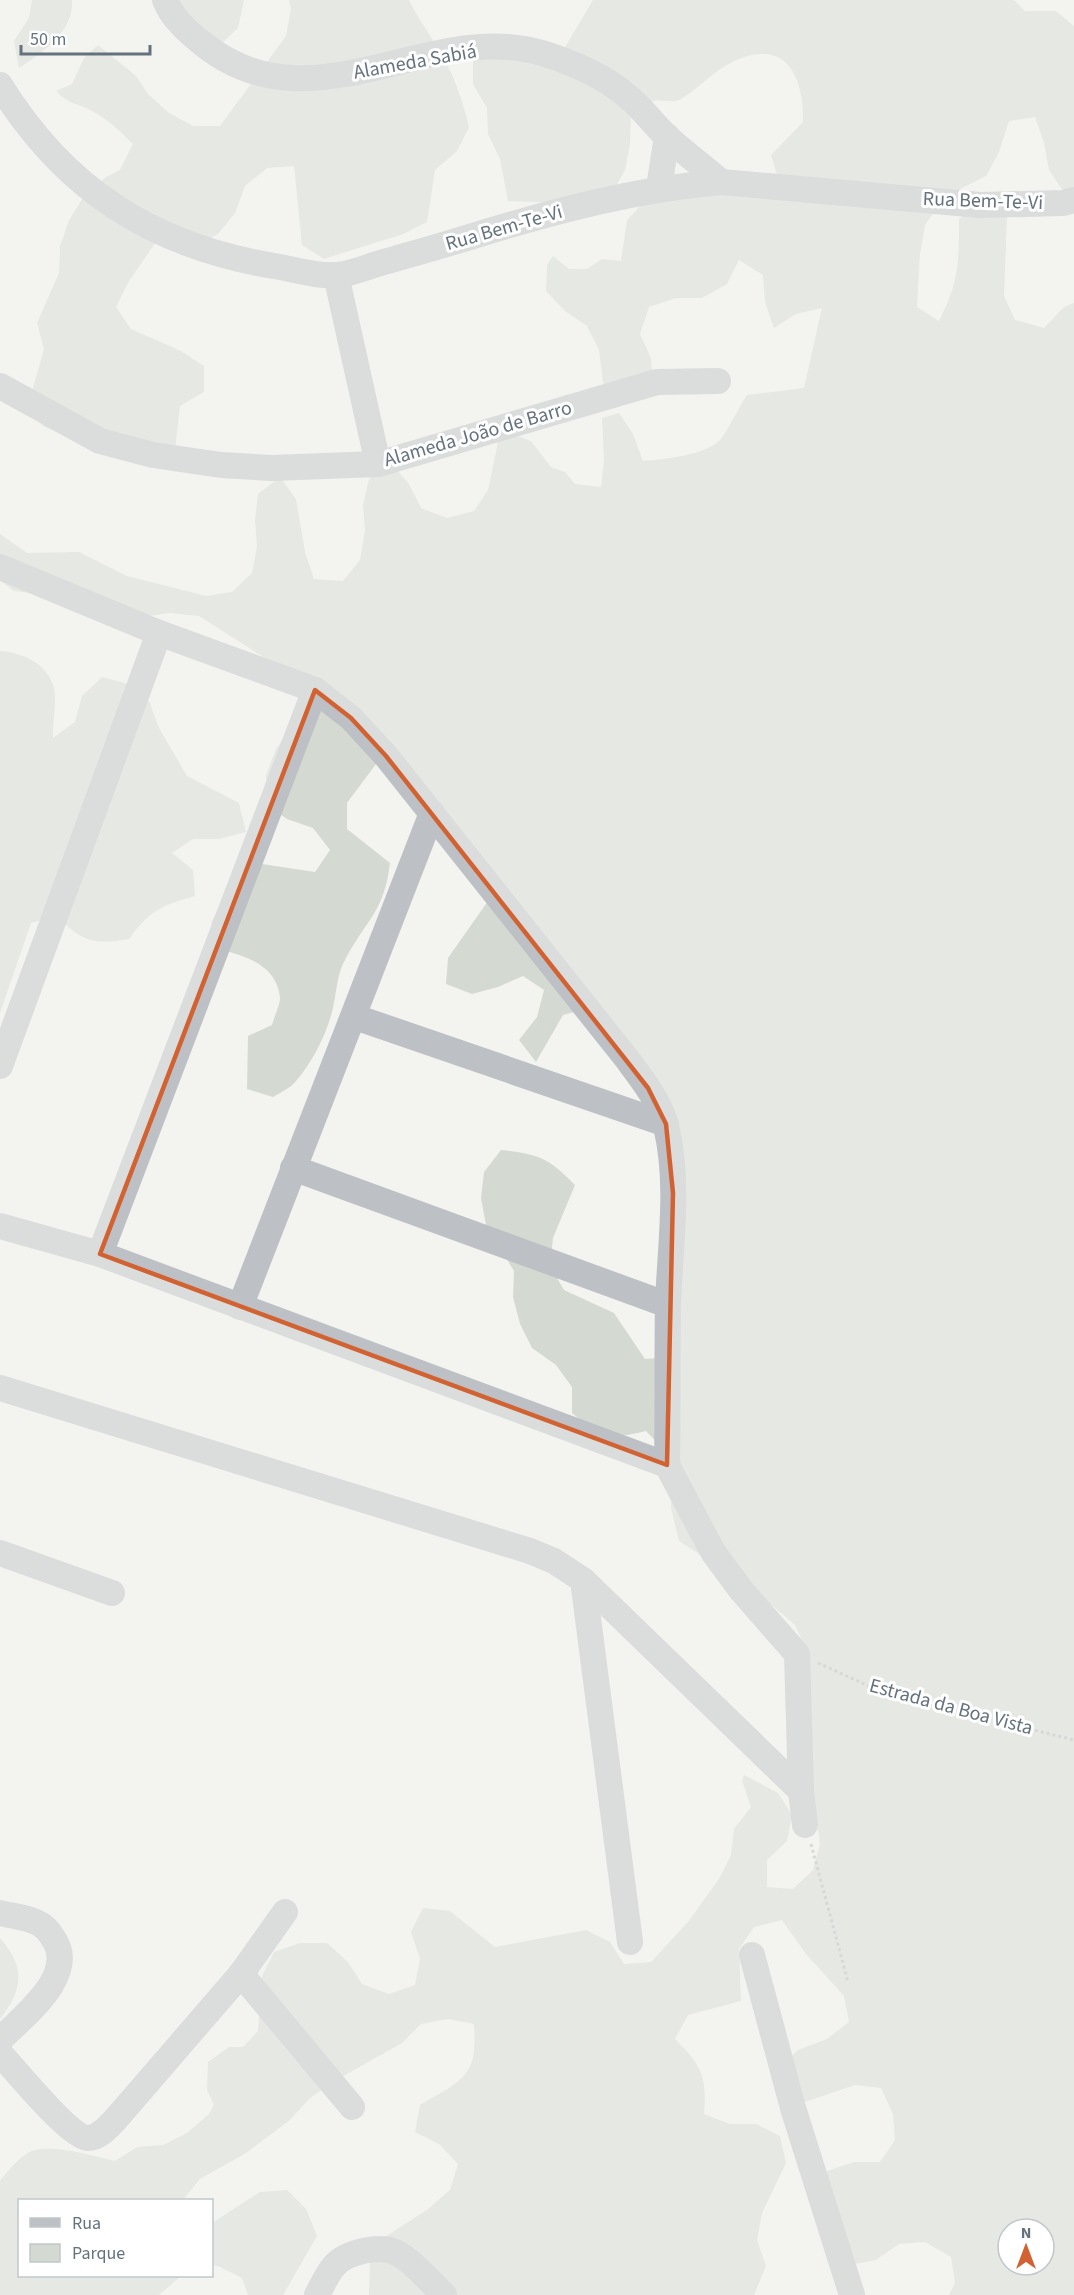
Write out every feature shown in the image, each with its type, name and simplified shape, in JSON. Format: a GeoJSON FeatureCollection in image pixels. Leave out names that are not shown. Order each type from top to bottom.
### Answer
{"type":"FeatureCollection","features":[{"type":"Feature","properties":{"kind":"street","name":"Alameda Sabiá"},"geometry":{"type":"LineString","coordinates":[[165,0],[186,31],[213,52],[252,71],[284,78],[325,78],[466,49],[509,48],[541,53],[591,72],[627,95],[667,136],[721,182]]}},
{"type":"Feature","properties":{"kind":"street","name":"Rua Bem-Te-Vi"},"geometry":{"type":"LineString","coordinates":[[0,85],[18,114],[58,163],[107,202],[147,226],[197,248],[234,259],[336,275],[531,218],[659,188],[721,182],[980,205],[1063,203],[1074,200]]}},
{"type":"Feature","properties":{"kind":"street"},"geometry":{"type":"LineString","coordinates":[[659,188],[667,136]]}},
{"type":"Feature","properties":{"kind":"street"},"geometry":{"type":"LineString","coordinates":[[336,275],[378,464]]}},
{"type":"Feature","properties":{"kind":"street","name":"Alameda João de Barro"},"geometry":{"type":"LineString","coordinates":[[0,386],[100,441],[153,455],[221,465],[272,468],[378,464],[657,382],[718,381]]}},
{"type":"Feature","properties":{"kind":"street"},"geometry":{"type":"LineString","coordinates":[[0,567],[159,633],[315,690],[351,718],[432,813],[648,1088],[666,1124],[673,1193],[668,1305],[667,1465],[713,1552],[741,1590],[797,1654],[801,1791],[805,1825]]}},
{"type":"Feature","properties":{"kind":"street"},"geometry":{"type":"LineString","coordinates":[[0,1066],[159,633]]}},
{"type":"Feature","properties":{"kind":"street"},"geometry":{"type":"LineString","coordinates":[[100,1254],[315,690]]}},
{"type":"Feature","properties":{"kind":"street"},"geometry":{"type":"LineString","coordinates":[[240,1307],[293,1168],[355,1017],[432,813]]}},
{"type":"Feature","properties":{"kind":"street"},"geometry":{"type":"LineString","coordinates":[[355,1017],[666,1124]]}},
{"type":"Feature","properties":{"kind":"street"},"geometry":{"type":"LineString","coordinates":[[293,1168],[668,1305]]}},
{"type":"Feature","properties":{"kind":"street"},"geometry":{"type":"LineString","coordinates":[[0,1226],[100,1254],[667,1465]]}},
{"type":"Feature","properties":{"kind":"street"},"geometry":{"type":"LineString","coordinates":[[0,1388],[530,1551],[554,1562],[583,1580],[801,1791]]}},
{"type":"Feature","properties":{"kind":"street"},"geometry":{"type":"LineString","coordinates":[[0,1553],[112,1593]]}},
{"type":"Feature","properties":{"kind":"street"},"geometry":{"type":"LineString","coordinates":[[583,1580],[630,1942]]}},
{"type":"Feature","properties":{"kind":"street"},"geometry":{"type":"LineString","coordinates":[[0,2054],[61,2120],[81,2137],[92,2138],[115,2120],[241,1974],[285,1912]]}},
{"type":"Feature","properties":{"kind":"street"},"geometry":{"type":"LineString","coordinates":[[0,1913],[37,1922],[48,1930],[57,1944],[60,1959],[52,1984],[0,2040]]}},
{"type":"Feature","properties":{"kind":"street"},"geometry":{"type":"LineString","coordinates":[[752,1955],[796,2118],[852,2295]]}},
{"type":"Feature","properties":{"kind":"street"},"geometry":{"type":"LineString","coordinates":[[241,1974],[352,2107]]}},
{"type":"Feature","properties":{"kind":"street"},"geometry":{"type":"LineString","coordinates":[[317,2295],[334,2265],[356,2253],[373,2250],[397,2252],[444,2295]]}},
{"type":"Feature","properties":{"kind":"path","name":"Estrada da Boa Vista"},"geometry":{"type":"LineString","coordinates":[[797,1654],[884,1693],[1074,1740]]}},
{"type":"Feature","properties":{"kind":"path"},"geometry":{"type":"LineString","coordinates":[[805,1825],[848,1982]]}},
{"type":"Feature","properties":{"kind":"highlighted area"},"geometry":{"type":"Polygon","coordinates":[[[315,690],[351,718],[386,756],[648,1088],[666,1124],[673,1193],[667,1465],[100,1254],[315,690]]]}},
{"type":"Feature","properties":{"kind":"green space"},"geometry":{"type":"Polygon","coordinates":[[[32,0],[72,0],[71,11],[68,22],[55,40],[19,68],[14,41],[29,18],[32,0]]]}},
{"type":"Feature","properties":{"kind":"green space"},"geometry":{"type":"Polygon","coordinates":[[[164,0],[244,0],[238,28],[218,47],[164,0]]]}},
{"type":"Feature","properties":{"kind":"green space"},"geometry":{"type":"Polygon","coordinates":[[[289,0],[409,0],[453,77],[469,127],[457,151],[435,170],[427,222],[403,234],[324,259],[302,245],[294,166],[267,168],[245,186],[235,213],[218,234],[206,240],[160,236],[129,281],[116,307],[131,329],[181,351],[204,366],[204,392],[180,406],[174,459],[69,438],[43,426],[29,402],[44,349],[37,323],[59,273],[60,246],[69,220],[84,196],[106,177],[120,170],[133,144],[104,118],[68,101],[56,91],[72,84],[84,58],[98,45],[136,76],[148,94],[169,113],[193,126],[220,126],[286,36],[291,9],[289,0]]]}},
{"type":"Feature","properties":{"kind":"green space"},"geometry":{"type":"Polygon","coordinates":[[[593,0],[1014,0],[1025,11],[1056,11],[1074,26],[1074,189],[1063,191],[1049,170],[1044,143],[1035,117],[1009,121],[999,152],[986,176],[962,188],[940,204],[925,225],[920,254],[917,307],[939,321],[954,283],[959,248],[959,219],[983,205],[1007,217],[1004,296],[1015,320],[1044,328],[1064,307],[1074,303],[1074,2295],[949,2295],[955,2283],[951,2257],[925,2242],[899,2244],[876,2260],[850,2265],[813,2195],[827,2171],[854,2162],[880,2162],[895,2140],[893,2114],[881,2088],[855,2085],[802,2103],[776,2096],[778,2069],[798,2050],[827,2039],[849,2022],[844,1996],[806,1954],[782,1920],[754,1927],[739,1949],[741,2001],[688,2015],[675,2039],[701,2072],[705,2090],[704,2114],[730,2124],[756,2124],[780,2136],[786,2163],[762,2213],[757,2240],[766,2266],[754,2295],[369,2295],[370,2258],[385,2237],[428,2209],[450,2190],[458,2164],[439,2144],[415,2132],[420,2105],[457,2083],[470,2067],[475,2042],[474,2024],[448,2019],[421,2024],[402,2043],[331,2083],[309,2099],[290,2120],[246,2153],[200,2179],[184,2199],[18,2199],[18,2277],[180,2277],[159,2295],[0,2295],[0,2181],[20,2158],[35,2150],[65,2150],[115,2161],[137,2147],[163,2145],[187,2133],[209,2114],[214,2105],[207,2090],[208,2062],[229,2047],[243,2047],[258,2031],[262,1976],[274,1952],[300,1943],[327,1943],[348,1962],[362,1984],[389,1994],[415,1985],[420,1959],[411,1932],[423,1908],[450,1911],[495,1947],[586,1930],[610,1942],[624,1964],[651,1962],[688,1922],[719,1879],[731,1855],[734,1829],[751,1807],[742,1781],[744,1775],[778,1793],[792,1815],[787,1841],[767,1860],[767,1887],[793,1889],[813,1870],[820,1844],[805,1733],[806,1649],[795,1625],[773,1606],[749,1593],[707,1559],[679,1541],[671,1508],[672,1479],[667,1453],[646,1431],[614,1436],[599,1432],[572,1413],[572,1387],[556,1365],[532,1348],[520,1324],[513,1297],[514,1271],[486,1225],[481,1198],[484,1172],[501,1150],[525,1153],[550,1163],[575,1185],[553,1238],[550,1266],[564,1290],[614,1313],[645,1359],[673,1357],[674,1143],[589,1008],[563,1015],[536,1062],[519,1040],[537,1017],[544,990],[523,976],[498,987],[472,994],[446,984],[448,958],[495,891],[379,760],[347,803],[347,829],[390,863],[384,893],[374,914],[343,964],[329,1021],[308,1066],[291,1086],[273,1097],[247,1089],[248,1036],[272,1025],[280,1001],[278,987],[273,978],[260,965],[223,950],[211,923],[223,899],[262,864],[315,872],[330,850],[313,828],[287,819],[266,804],[266,775],[276,749],[291,727],[300,701],[292,675],[199,616],[170,613],[141,617],[40,594],[14,591],[0,580],[0,534],[27,553],[79,552],[127,576],[206,596],[232,592],[252,573],[257,547],[255,520],[258,494],[280,477],[296,499],[305,552],[314,579],[343,581],[360,560],[365,531],[363,505],[369,479],[390,462],[409,484],[421,508],[447,518],[474,511],[488,490],[499,437],[506,432],[531,441],[551,467],[565,472],[575,484],[601,487],[604,460],[602,418],[619,413],[633,434],[643,461],[672,458],[704,450],[720,440],[747,395],[804,388],[822,308],[796,314],[774,328],[765,302],[763,275],[739,260],[727,284],[702,298],[676,298],[649,307],[640,334],[651,358],[653,384],[629,396],[603,383],[599,350],[587,326],[565,311],[546,291],[547,265],[553,256],[569,269],[587,269],[602,259],[621,261],[627,220],[643,203],[780,185],[771,155],[803,122],[798,85],[792,71],[784,61],[772,55],[758,54],[741,58],[722,68],[681,99],[651,102],[642,106],[631,115],[630,144],[625,170],[615,188],[580,204],[508,201],[500,159],[488,134],[487,108],[473,84],[473,57],[485,33],[514,43],[564,49],[593,0]]]}},
{"type":"Feature","properties":{"kind":"green space"},"geometry":{"type":"Polygon","coordinates":[[[0,651],[32,660],[50,677],[55,697],[53,738],[75,722],[82,696],[102,677],[128,684],[149,701],[159,728],[187,776],[239,803],[246,832],[219,839],[193,839],[172,853],[193,870],[195,896],[157,910],[129,939],[106,942],[89,940],[57,916],[31,923],[0,1013],[0,651]]]}},
{"type":"Feature","properties":{"kind":"green space"},"geometry":{"type":"Polygon","coordinates":[[[0,1938],[14,1959],[18,1978],[13,1998],[0,2019],[0,1938]]]}},
{"type":"Feature","properties":{"kind":"green space"},"geometry":{"type":"Polygon","coordinates":[[[287,2190],[306,2209],[317,2236],[283,2295],[248,2295],[242,2278],[218,2266],[213,2266],[213,2222],[260,2192],[287,2190]]]}}]}
